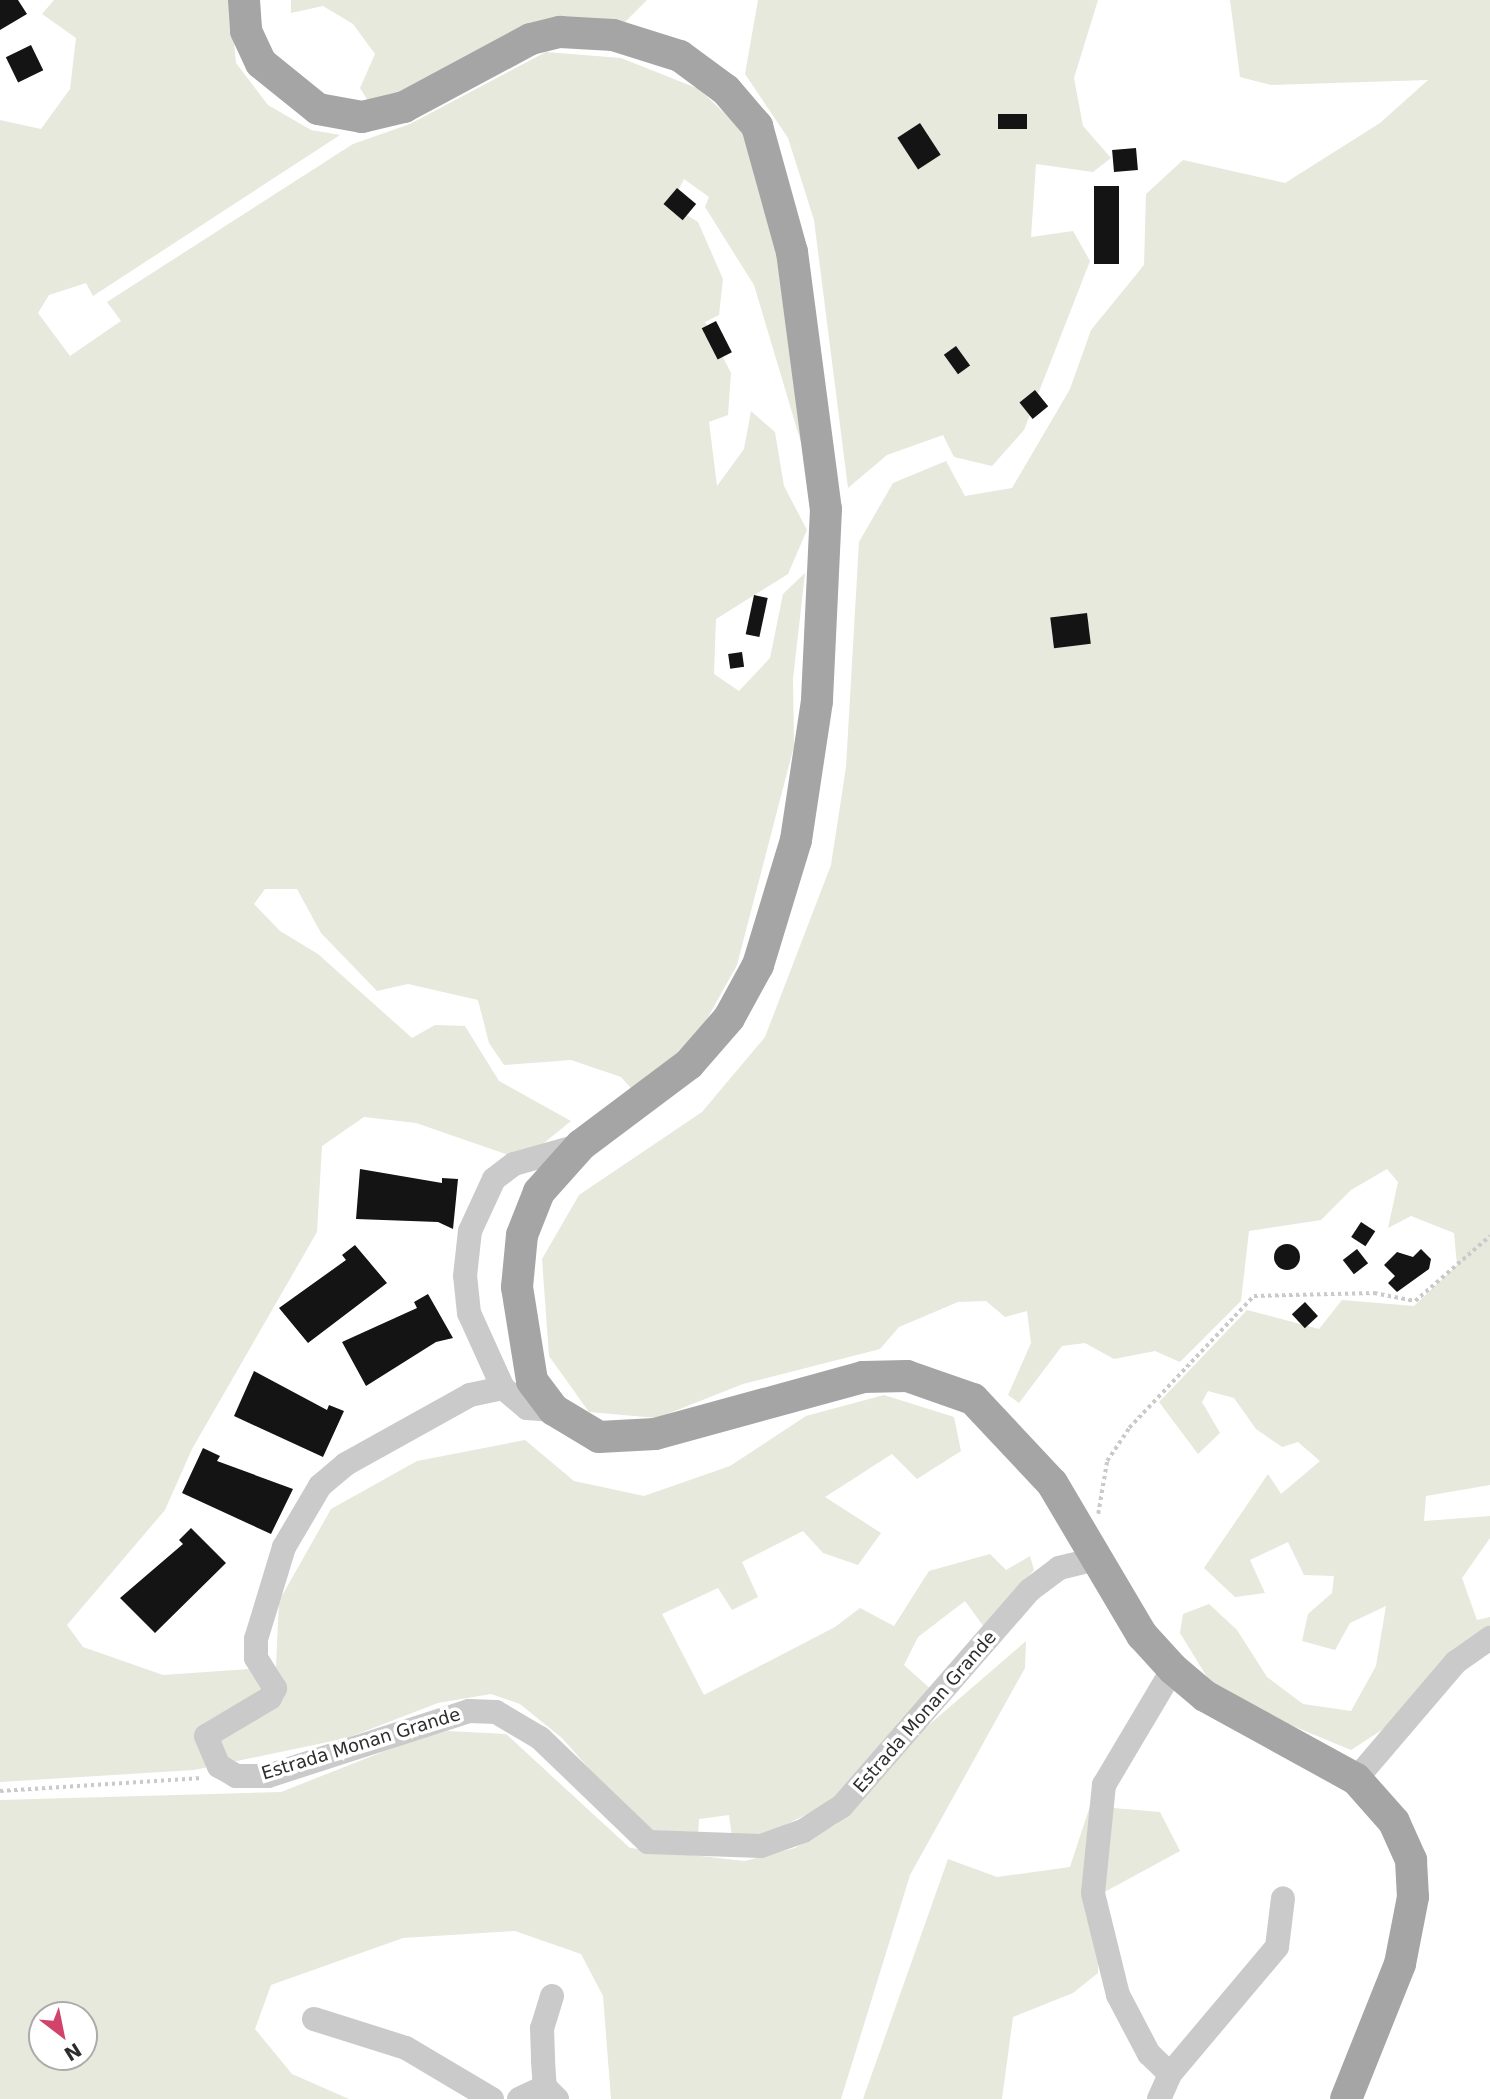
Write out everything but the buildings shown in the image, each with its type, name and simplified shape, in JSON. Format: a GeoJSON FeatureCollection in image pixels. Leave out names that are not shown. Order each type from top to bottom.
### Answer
{"type":"FeatureCollection","features":[{"type":"Feature","properties":{"kind":"main road"},"geometry":{"type":"LineString","coordinates":[[244,0],[246,31],[261,63],[318,109],[362,117],[404,107],[531,39],[560,32],[613,36],[680,57],[726,90],[757,125],[774,167],[811,361],[826,509],[817,701],[796,840],[758,965],[729,1018],[689,1064],[581,1145],[539,1192],[521,1248],[517,1287],[523,1349],[532,1381],[554,1410],[599,1437],[654,1434],[863,1377],[907,1376],[945,1385],[973,1399],[1044,1474],[1100,1558],[1142,1634],[1173,1669],[1205,1696],[1356,1779],[1394,1822],[1411,1860],[1413,1897],[1400,1964],[1346,2099]]}},
{"type":"Feature","properties":{"kind":"street"},"geometry":{"type":"LineString","coordinates":[[554,1410],[527,1408],[503,1388],[469,1313],[470,1231],[494,1179],[514,1164],[581,1145]]}},
{"type":"Feature","properties":{"kind":"street","name":"Estrada Monan Grande"},"geometry":{"type":"LineString","coordinates":[[503,1388],[470,1395],[346,1464],[320,1486],[284,1547],[256,1639],[256,1657],[275,1688],[270,1698],[206,1737],[219,1766],[236,1776],[268,1776],[470,1711],[496,1712],[540,1738],[648,1842],[761,1846],[803,1831],[842,1806],[1030,1590],[1059,1568],[1100,1558]]}},
{"type":"Feature","properties":{"kind":"street"},"geometry":{"type":"LineString","coordinates":[[1356,1779],[1456,1662],[1490,1638]]}},
{"type":"Feature","properties":{"kind":"street"},"geometry":{"type":"LineString","coordinates":[[1170,2074],[1149,2054],[1118,1996],[1093,1893],[1104,1785],[1173,1669]]}},
{"type":"Feature","properties":{"kind":"street"},"geometry":{"type":"LineString","coordinates":[[1159,2099],[1170,2074],[1264,1967],[1276,1947],[1283,1898]]}},
{"type":"Feature","properties":{"kind":"street"},"geometry":{"type":"LineString","coordinates":[[519,2099],[551,2093],[542,2028],[552,1996]]}},
{"type":"Feature","properties":{"kind":"street"},"geometry":{"type":"LineString","coordinates":[[314,2019],[406,2048],[492,2099]]}},
{"type":"Feature","properties":{"kind":"path"},"geometry":{"type":"LineString","coordinates":[[1098,1519],[1107,1461],[1129,1428],[1254,1296],[1374,1293],[1415,1301],[1490,1236]]}},
{"type":"Feature","properties":{"kind":"path"},"geometry":{"type":"LineString","coordinates":[[0,1791],[236,1776]]}},
{"type":"Feature","properties":{"kind":"shaded area"},"geometry":{"type":"Polygon","coordinates":[[[54,0],[230,0],[236,63],[268,105],[311,130],[340,135],[93,296],[86,283],[49,295],[38,313],[70,356],[121,321],[107,302],[353,144],[410,124],[546,52],[621,58],[699,89],[744,132],[778,208],[811,476],[754,285],[705,207],[709,197],[684,179],[671,205],[698,222],[723,279],[719,315],[705,322],[731,373],[728,415],[709,422],[717,486],[744,449],[751,411],[775,432],[784,486],[807,530],[788,574],[716,619],[714,674],[739,691],[770,658],[783,594],[805,573],[793,679],[794,746],[737,965],[702,1028],[636,1094],[621,1077],[571,1060],[504,1065],[489,1043],[478,1000],[408,984],[377,991],[321,933],[297,889],[265,889],[254,904],[280,931],[318,954],[412,1038],[435,1025],[465,1026],[499,1081],[571,1121],[523,1160],[416,1123],[364,1117],[322,1146],[317,1232],[192,1449],[165,1510],[67,1625],[83,1647],[163,1675],[276,1667],[279,1601],[331,1509],[417,1461],[525,1440],[574,1481],[644,1496],[730,1466],[806,1416],[884,1395],[954,1417],[961,1451],[917,1479],[892,1454],[825,1497],[881,1533],[858,1565],[823,1553],[803,1531],[742,1562],[758,1597],[732,1610],[718,1588],[662,1614],[704,1695],[835,1627],[860,1608],[894,1626],[929,1571],[990,1554],[1006,1570],[1030,1556],[1034,1570],[984,1627],[965,1601],[918,1637],[904,1665],[934,1692],[839,1799],[756,1839],[732,1837],[729,1815],[699,1819],[698,1839],[651,1839],[562,1738],[520,1704],[491,1694],[438,1703],[347,1738],[194,1770],[0,1782],[0,120],[41,129],[70,89],[76,38],[42,14],[54,0]]]}},
{"type":"Feature","properties":{"kind":"shaded area"},"geometry":{"type":"Polygon","coordinates":[[[291,0],[647,0],[620,27],[370,104],[360,88],[375,54],[353,24],[323,6],[291,13],[291,0]]]}},
{"type":"Feature","properties":{"kind":"shaded area"},"geometry":{"type":"Polygon","coordinates":[[[758,0],[1098,0],[1074,78],[1083,126],[1111,158],[1093,172],[1036,164],[1031,237],[1073,231],[1090,261],[1024,430],[992,466],[954,457],[943,435],[887,455],[848,488],[814,220],[788,138],[745,74],[758,0]]]}},
{"type":"Feature","properties":{"kind":"shaded area"},"geometry":{"type":"Polygon","coordinates":[[[1230,0],[1490,0],[1490,1485],[1426,1496],[1424,1521],[1490,1516],[1490,1538],[1462,1578],[1477,1620],[1490,1617],[1490,1633],[1411,1711],[1351,1750],[1218,1695],[1180,1633],[1183,1614],[1209,1604],[1237,1630],[1267,1677],[1303,1704],[1351,1711],[1376,1666],[1386,1606],[1350,1623],[1335,1650],[1302,1641],[1308,1614],[1332,1593],[1334,1576],[1304,1575],[1288,1542],[1250,1560],[1265,1593],[1235,1597],[1204,1568],[1268,1474],[1281,1494],[1320,1461],[1298,1442],[1282,1447],[1256,1429],[1234,1398],[1208,1391],[1202,1402],[1220,1433],[1198,1454],[1159,1402],[1247,1310],[1319,1329],[1342,1300],[1414,1306],[1457,1265],[1454,1233],[1411,1216],[1388,1228],[1398,1182],[1387,1169],[1351,1190],[1321,1220],[1249,1231],[1241,1301],[1180,1362],[1155,1351],[1114,1359],[1085,1343],[1062,1346],[1019,1403],[1008,1395],[1031,1343],[1027,1311],[1005,1317],[986,1301],[958,1302],[899,1327],[880,1349],[743,1384],[657,1418],[589,1412],[549,1356],[542,1259],[579,1195],[702,1112],[765,1037],[831,865],[846,767],[859,542],[893,483],[946,461],[965,496],[1012,488],[1070,389],[1091,330],[1144,265],[1146,194],[1183,160],[1285,183],[1380,123],[1428,80],[1271,85],[1240,77],[1230,0]]]}},
{"type":"Feature","properties":{"kind":"shaded area"},"geometry":{"type":"Polygon","coordinates":[[[1026,1641],[1025,1668],[910,1875],[841,2099],[611,2099],[603,1996],[581,1954],[515,1931],[403,1938],[271,1985],[255,2029],[292,2074],[349,2099],[0,2099],[0,1800],[281,1792],[418,1738],[448,1731],[506,1734],[630,1848],[745,1861],[795,1848],[837,1824],[916,1736],[1026,1641]]]}},
{"type":"Feature","properties":{"kind":"shaded area"},"geometry":{"type":"Polygon","coordinates":[[[1090,1806],[1160,1812],[1180,1851],[1099,1895],[1098,1973],[1073,1993],[1013,2017],[1002,2099],[863,2099],[948,1859],[997,1877],[1070,1867],[1090,1806]]]}}]}
